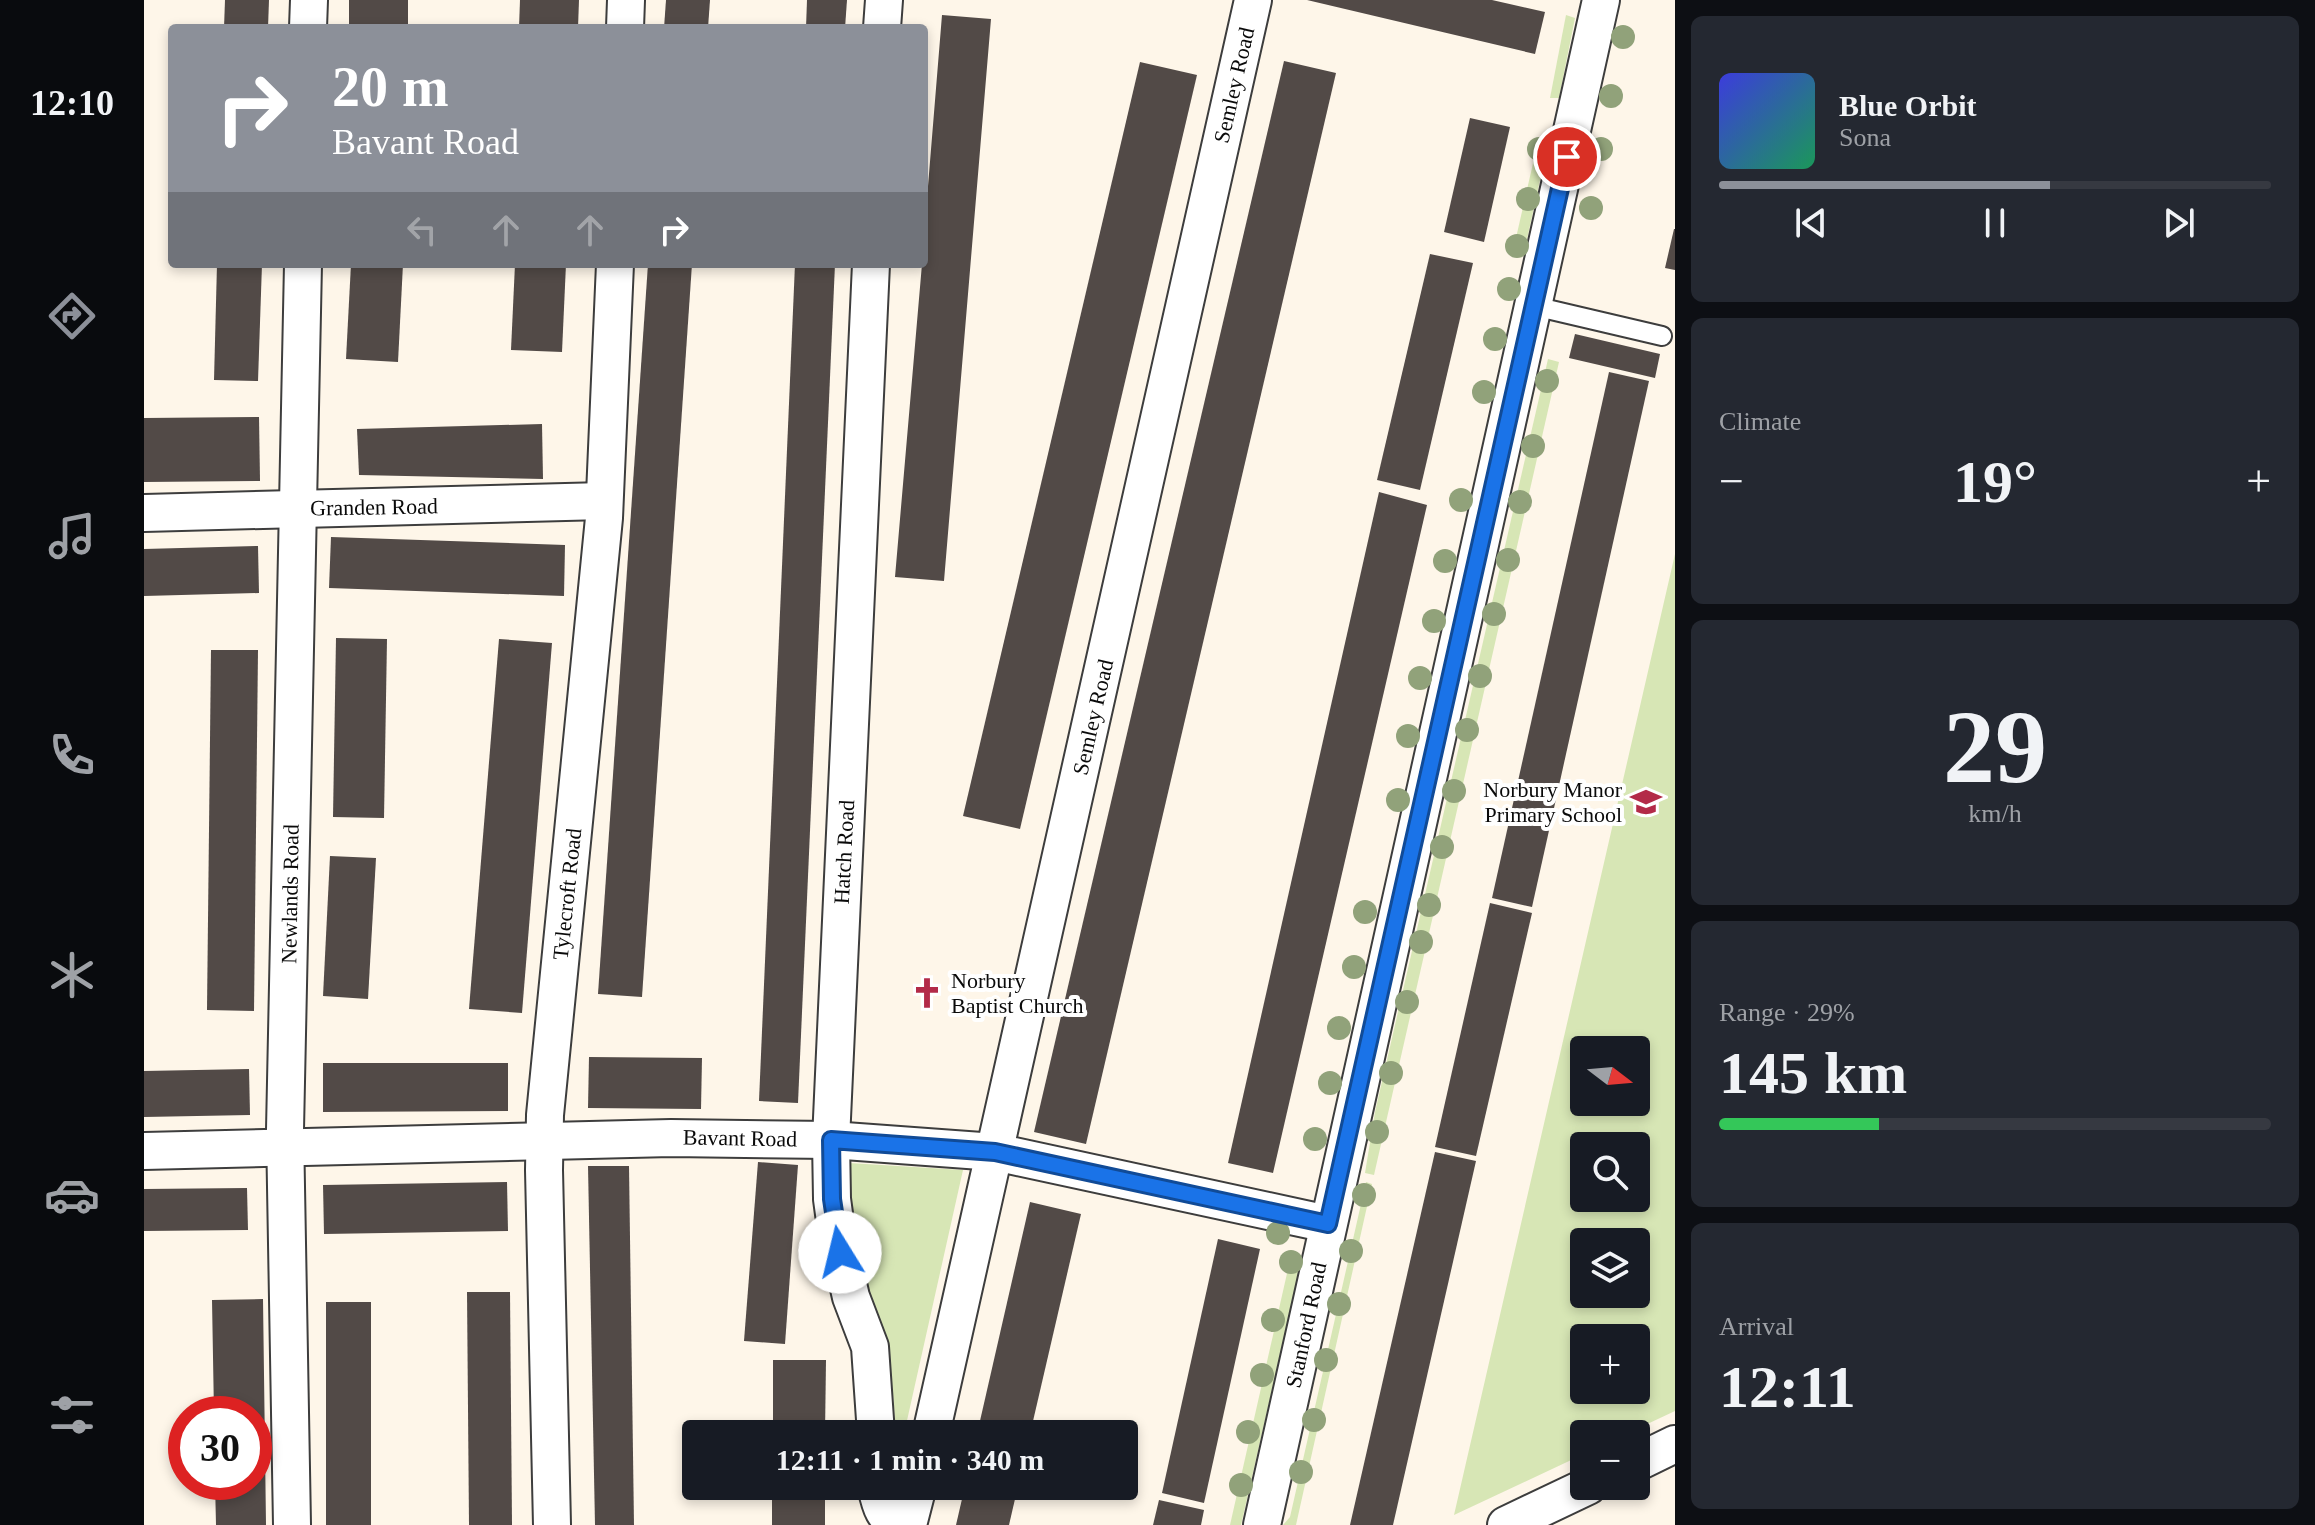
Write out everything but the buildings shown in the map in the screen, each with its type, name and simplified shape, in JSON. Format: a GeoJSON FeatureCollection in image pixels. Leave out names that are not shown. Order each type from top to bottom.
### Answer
{"type":"FeatureCollection","features":[{"type":"Feature","properties":{"kind":"street"},"geometry":{"type":"LineString","coordinates":[[308,24],[309,0]]}},
{"type":"Feature","properties":{"kind":"street"},"geometry":{"type":"LineString","coordinates":[[625,24],[626,0]]}},
{"type":"Feature","properties":{"kind":"street"},"geometry":{"type":"LineString","coordinates":[[882,24],[884,0]]}},
{"type":"Feature","properties":{"kind":"street","name":"Semley Road"},"geometry":{"type":"LineString","coordinates":[[934,1420],[1253,0]]}},
{"type":"Feature","properties":{"kind":"street","name":"Stanford Road"},"geometry":{"type":"LineString","coordinates":[[1262,1525],[1601,0]]}},
{"type":"Feature","properties":{"kind":"street","name":"Newlands Road"},"geometry":{"type":"LineString","coordinates":[[292,1525],[285,1147],[303,268]]}},
{"type":"Feature","properties":{"kind":"street","name":"Tylecroft Road"},"geometry":{"type":"LineString","coordinates":[[552,1525],[544,1141],[604,501],[615,268]]}},
{"type":"Feature","properties":{"kind":"street","name":"Hatch Road"},"geometry":{"type":"LineString","coordinates":[[871,268],[831,1140],[832,1199],[837,1236],[851,1297],[870,1347],[875,1420]]}},
{"type":"Feature","properties":{"kind":"street","name":"Granden Road"},"geometry":{"type":"LineString","coordinates":[[144,513],[604,501]]}},
{"type":"Feature","properties":{"kind":"street","name":"Bavant Road"},"geometry":{"type":"LineString","coordinates":[[144,1151],[743,1137],[831,1140],[995,1152],[1328,1224]]}},
{"type":"Feature","properties":{"kind":"street"},"geometry":{"type":"LineString","coordinates":[[1650,1456],[1675,1444]]}},
{"type":"Feature","properties":{"kind":"street"},"geometry":{"type":"LineString","coordinates":[[1506,1525],[1570,1495]]}},
{"type":"Feature","properties":{"kind":"street"},"geometry":{"type":"LineString","coordinates":[[880,1500],[889,1520],[906,1525],[914,1500]]}},
{"type":"Feature","properties":{"kind":"lane"},"geometry":{"type":"LineString","coordinates":[[1534,306],[1662,336]]}},
{"type":"Feature","properties":{"kind":"green space"},"geometry":{"type":"Polygon","coordinates":[[[1566,15],[1575,18],[1559,98],[1550,98],[1566,15]]]}},
{"type":"Feature","properties":{"kind":"green space"},"geometry":{"type":"Polygon","coordinates":[[[1539,137],[1549,139],[1524,253],[1513,251],[1539,137]]]}},
{"type":"Feature","properties":{"kind":"green space"},"geometry":{"type":"Polygon","coordinates":[[[1548,359],[1559,362],[1374,1175],[1365,1173],[1375,1112],[1548,359]]]}},
{"type":"Feature","properties":{"kind":"green space","name":"Norbury Manor Primary School"},"geometry":{"type":"Polygon","coordinates":[[[1675,554],[1675,1411],[1650,1423],[1650,1420],[1570,1420],[1570,1461],[1454,1515],[1675,554]]]}},
{"type":"Feature","properties":{"kind":"green space"},"geometry":{"type":"Polygon","coordinates":[[[849,1163],[963,1170],[907,1420],[894,1420],[890,1372],[855,1246],[849,1163]]]}},
{"type":"Feature","properties":{"kind":"green space"},"geometry":{"type":"Polygon","coordinates":[[[1366,1182],[1372,1184],[1296,1525],[1283,1525],[1290,1517],[1366,1182]]]}},
{"type":"Feature","properties":{"kind":"green space"},"geometry":{"type":"Polygon","coordinates":[[[1300,1267],[1241,1525],[1230,1525],[1288,1269],[1300,1267]]]}},
{"type":"Feature","properties":{"kind":"place","name":"Norbury Manor Primary School"},"geometry":{"type":"Point","coordinates":[1646,802]}},
{"type":"Feature","properties":{"kind":"place","name":"Norbury Baptist Church"},"geometry":{"type":"Point","coordinates":[927,993]}},
{"type":"Feature","properties":{"kind":"route"},"geometry":{"type":"LineString","coordinates":[[840,1252],[832,1199],[831,1140],[995,1152],[1328,1224],[1567,157]]}}]}
